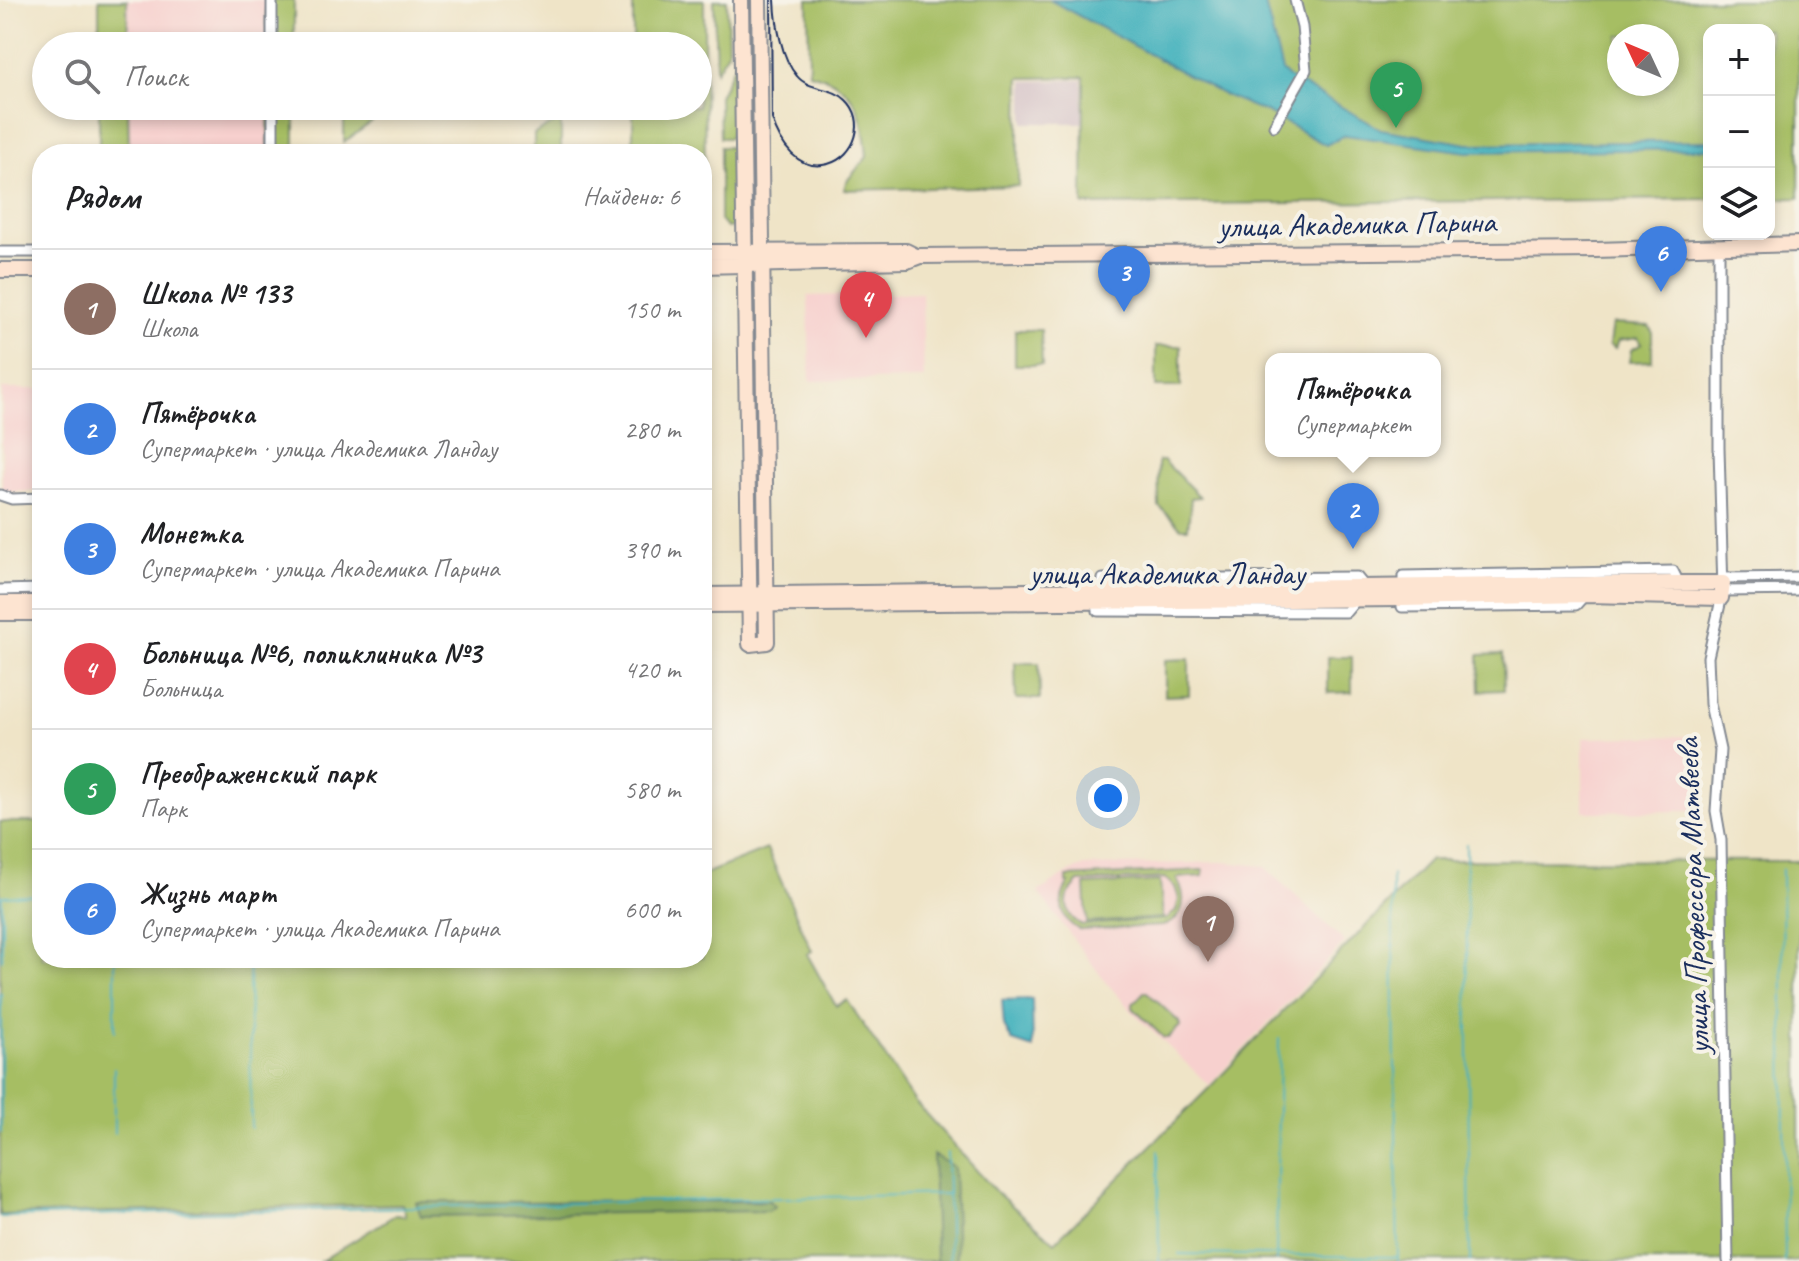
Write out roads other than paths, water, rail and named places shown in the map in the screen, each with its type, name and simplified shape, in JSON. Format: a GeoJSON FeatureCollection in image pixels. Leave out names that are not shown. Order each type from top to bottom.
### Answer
{"type":"FeatureCollection","features":[{"type":"Feature","properties":{"kind":"street"},"geometry":{"type":"LineString","coordinates":[[272,0],[272,32]]}},
{"type":"Feature","properties":{"kind":"street"},"geometry":{"type":"LineString","coordinates":[[1274,126],[1306,70],[1295,0]]}},
{"type":"Feature","properties":{"kind":"street"},"geometry":{"type":"LineString","coordinates":[[741,8],[750,644],[767,642],[759,7]]}},
{"type":"Feature","properties":{"kind":"street"},"geometry":{"type":"LineString","coordinates":[[273,120],[273,144]]}},
{"type":"Feature","properties":{"kind":"street","name":"улица Академика Парина"},"geometry":{"type":"LineString","coordinates":[[712,253],[762,258],[906,251],[916,256],[1596,250],[1799,244]]}},
{"type":"Feature","properties":{"kind":"street","name":"улица Профессора Матвеева"},"geometry":{"type":"LineString","coordinates":[[1719,245],[1722,588],[1708,657],[1710,704],[1720,750],[1716,811],[1721,840],[1728,1261]]}},
{"type":"Feature","properties":{"kind":"street"},"geometry":{"type":"LineString","coordinates":[[0,252],[32,252]]}},
{"type":"Feature","properties":{"kind":"street","name":"улица Академика Парина"},"geometry":{"type":"LineString","coordinates":[[712,264],[743,258]]}},
{"type":"Feature","properties":{"kind":"street"},"geometry":{"type":"LineString","coordinates":[[0,270],[32,270]]}},
{"type":"Feature","properties":{"kind":"street"},"geometry":{"type":"LineString","coordinates":[[0,495],[12,499],[32,498]]}},
{"type":"Feature","properties":{"kind":"street"},"geometry":{"type":"LineString","coordinates":[[1100,596],[1357,577],[1362,594]]}},
{"type":"Feature","properties":{"kind":"street","name":"улица Академика Ландау"},"geometry":{"type":"LineString","coordinates":[[1402,598],[1679,583],[1722,588],[1799,577]]}},
{"type":"Feature","properties":{"kind":"street","name":"улица Академика Ландау"},"geometry":{"type":"LineString","coordinates":[[712,596],[767,599],[1362,594],[1402,598],[1585,595],[1722,588],[1799,590]]}},
{"type":"Feature","properties":{"kind":"street"},"geometry":{"type":"LineString","coordinates":[[0,590],[32,589]]}},
{"type":"Feature","properties":{"kind":"street"},"geometry":{"type":"LineString","coordinates":[[1402,598],[1427,607],[1576,605],[1585,595]]}},
{"type":"Feature","properties":{"kind":"street","name":"улица Академика Ландау"},"geometry":{"type":"LineString","coordinates":[[712,604],[749,599]]}},
{"type":"Feature","properties":{"kind":"street"},"geometry":{"type":"LineString","coordinates":[[0,603],[32,603]]}},
{"type":"Feature","properties":{"kind":"street"},"geometry":{"type":"LineString","coordinates":[[0,613],[32,613]]}},
{"type":"Feature","properties":{"kind":"water"},"geometry":{"type":"Polygon","coordinates":[[[1050,0],[1264,0],[1282,71],[1381,129],[1468,144],[1703,141],[1703,149],[1467,152],[1345,135],[1326,145],[1268,113],[1224,95],[1050,0]]]}},
{"type":"Feature","properties":{"kind":"water"},"geometry":{"type":"Polygon","coordinates":[[[1032,999],[1033,1048],[1012,1041],[1004,1026],[1002,1000],[1032,999]]]}},
{"type":"Feature","properties":{"kind":"waterway"},"geometry":{"type":"LineString","coordinates":[[1466,844],[1470,1261]]}},
{"type":"Feature","properties":{"kind":"waterway"},"geometry":{"type":"LineString","coordinates":[[1782,869],[1785,1261]]}},
{"type":"Feature","properties":{"kind":"waterway"},"geometry":{"type":"LineString","coordinates":[[1392,875],[1398,1261]]}},
{"type":"Feature","properties":{"kind":"waterway"},"geometry":{"type":"LineString","coordinates":[[0,896],[32,895]]}},
{"type":"Feature","properties":{"kind":"waterway"},"geometry":{"type":"LineString","coordinates":[[2,896],[2,960]]}},
{"type":"Feature","properties":{"kind":"waterway"},"geometry":{"type":"LineString","coordinates":[[115,968],[115,1031]]}},
{"type":"Feature","properties":{"kind":"waterway"},"geometry":{"type":"LineString","coordinates":[[249,968],[251,1128]]}},
{"type":"Feature","properties":{"kind":"waterway"},"geometry":{"type":"LineString","coordinates":[[1,993],[1,1132]]}},
{"type":"Feature","properties":{"kind":"waterway"},"geometry":{"type":"LineString","coordinates":[[1276,1261],[1279,1038]]}},
{"type":"Feature","properties":{"kind":"waterway"},"geometry":{"type":"LineString","coordinates":[[114,1068],[114,1133]]}},
{"type":"Feature","properties":{"kind":"waterway"},"geometry":{"type":"LineString","coordinates":[[1158,1151],[1159,1261]]}},
{"type":"Feature","properties":{"kind":"waterway"},"geometry":{"type":"LineString","coordinates":[[947,1153],[950,1261]]}},
{"type":"Feature","properties":{"kind":"waterway"},"geometry":{"type":"LineString","coordinates":[[0,1217],[949,1194]]}},
{"type":"Feature","properties":{"kind":"waterway"},"geometry":{"type":"LineString","coordinates":[[1179,1254],[1398,1257]]}},
{"type":"Feature","properties":{"kind":"tram line"},"geometry":{"type":"LineString","coordinates":[[771,0],[772,119],[785,146],[799,160],[808,164],[828,164],[838,160],[852,146],[856,117],[846,100],[834,92],[802,81],[792,69],[780,40],[775,0]]}},
{"type":"Feature","properties":{"kind":"place","name":"Преображенский парк"},"geometry":{"type":"Point","coordinates":[1396,128]}},
{"type":"Feature","properties":{"kind":"place","name":"Жизнь март"},"geometry":{"type":"Point","coordinates":[1661,292]}},
{"type":"Feature","properties":{"kind":"place","name":"Монетка"},"geometry":{"type":"Point","coordinates":[1124,312]}},
{"type":"Feature","properties":{"kind":"place","name":"Больница №6, поликлиника №3"},"geometry":{"type":"Point","coordinates":[866,338]}},
{"type":"Feature","properties":{"kind":"place","name":"Пятёрочка"},"geometry":{"type":"Point","coordinates":[1353,549]}},
{"type":"Feature","properties":{"kind":"place","name":"Школа № 133"},"geometry":{"type":"Point","coordinates":[1208,962]}}]}
